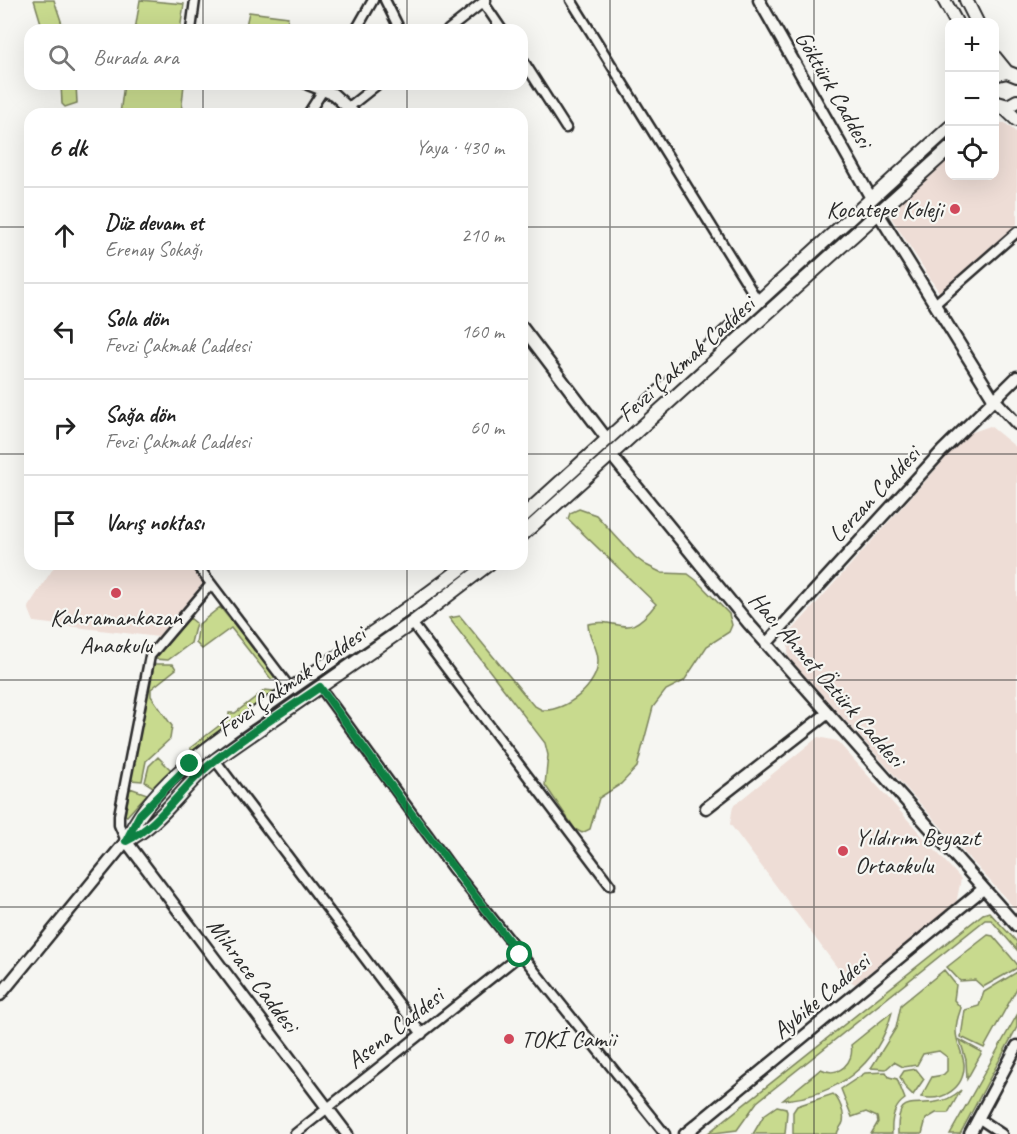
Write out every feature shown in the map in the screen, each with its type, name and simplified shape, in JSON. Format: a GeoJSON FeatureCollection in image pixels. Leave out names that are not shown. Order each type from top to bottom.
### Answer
{"type":"FeatureCollection","features":[{"type":"Feature","properties":{"kind":"main road"},"geometry":{"type":"LineString","coordinates":[[944,0],[955,18]]}},
{"type":"Feature","properties":{"kind":"main road"},"geometry":{"type":"LineString","coordinates":[[966,0],[976,18]]}},
{"type":"Feature","properties":{"kind":"main road"},"geometry":{"type":"LineString","coordinates":[[1006,74],[1017,62]]}},
{"type":"Feature","properties":{"kind":"main road"},"geometry":{"type":"LineString","coordinates":[[999,105],[1008,106],[1017,101]]}},
{"type":"Feature","properties":{"kind":"main road"},"geometry":{"type":"LineString","coordinates":[[999,106],[1017,120]]}},
{"type":"Feature","properties":{"kind":"main road","name":"Fevzi Çakmak Caddesi"},"geometry":{"type":"LineString","coordinates":[[528,511],[945,131]]}},
{"type":"Feature","properties":{"kind":"main road","name":"Fevzi Çakmak Caddesi"},"geometry":{"type":"LineString","coordinates":[[528,530],[945,153]]}},
{"type":"Feature","properties":{"kind":"main road"},"geometry":{"type":"LineString","coordinates":[[871,198],[878,213]]}},
{"type":"Feature","properties":{"kind":"main road","name":"Fevzi Çakmak Caddesi"},"geometry":{"type":"LineString","coordinates":[[126,841],[140,814],[190,764],[290,688],[458,570]]}},
{"type":"Feature","properties":{"kind":"main road","name":"Fevzi Çakmak Caddesi"},"geometry":{"type":"LineString","coordinates":[[126,841],[145,830],[188,784],[215,760],[412,623],[481,570]]}},
{"type":"Feature","properties":{"kind":"street"},"geometry":{"type":"LineString","coordinates":[[192,24],[195,0]]}},
{"type":"Feature","properties":{"kind":"street"},"geometry":{"type":"LineString","coordinates":[[359,24],[372,0]]}},
{"type":"Feature","properties":{"kind":"street"},"geometry":{"type":"LineString","coordinates":[[385,0],[397,24]]}},
{"type":"Feature","properties":{"kind":"street"},"geometry":{"type":"LineString","coordinates":[[571,0],[758,301]]}},
{"type":"Feature","properties":{"kind":"street","name":"Göktürk Caddesi"},"geometry":{"type":"LineString","coordinates":[[759,0],[871,198]]}},
{"type":"Feature","properties":{"kind":"street"},"geometry":{"type":"LineString","coordinates":[[456,24],[485,1],[498,24]]}},
{"type":"Feature","properties":{"kind":"street"},"geometry":{"type":"LineString","coordinates":[[528,68],[566,128]]}},
{"type":"Feature","properties":{"kind":"street"},"geometry":{"type":"LineString","coordinates":[[312,108],[324,90]]}},
{"type":"Feature","properties":{"kind":"street"},"geometry":{"type":"LineString","coordinates":[[329,90],[350,108]]}},
{"type":"Feature","properties":{"kind":"street"},"geometry":{"type":"LineString","coordinates":[[354,108],[372,90]]}},
{"type":"Feature","properties":{"kind":"street"},"geometry":{"type":"LineString","coordinates":[[878,213],[993,398],[1017,424]]}},
{"type":"Feature","properties":{"kind":"street"},"geometry":{"type":"LineString","coordinates":[[935,304],[1017,232]]}},
{"type":"Feature","properties":{"kind":"street"},"geometry":{"type":"LineString","coordinates":[[528,335],[607,439]]}},
{"type":"Feature","properties":{"kind":"street","name":"Lerzan Caddesi"},"geometry":{"type":"LineString","coordinates":[[766,644],[993,398],[1017,377]]}},
{"type":"Feature","properties":{"kind":"street","name":"Hacı Ahmet Öztürk Caddesi"},"geometry":{"type":"LineString","coordinates":[[611,456],[766,644],[1017,926]]}},
{"type":"Feature","properties":{"kind":"street"},"geometry":{"type":"LineString","coordinates":[[200,570],[290,688]]}},
{"type":"Feature","properties":{"kind":"street"},"geometry":{"type":"LineString","coordinates":[[126,841],[118,825],[119,815],[150,656],[211,584]]}},
{"type":"Feature","properties":{"kind":"street"},"geometry":{"type":"LineString","coordinates":[[412,623],[610,885]]}},
{"type":"Feature","properties":{"kind":"street"},"geometry":{"type":"LineString","coordinates":[[320,687],[405,805],[520,955],[665,1134]]}},
{"type":"Feature","properties":{"kind":"street"},"geometry":{"type":"LineString","coordinates":[[706,808],[828,713]]}},
{"type":"Feature","properties":{"kind":"street"},"geometry":{"type":"LineString","coordinates":[[215,760],[422,1034]]}},
{"type":"Feature","properties":{"kind":"street","name":"Fevzi Çakmak Caddesi"},"geometry":{"type":"LineString","coordinates":[[0,995],[126,841]]}},
{"type":"Feature","properties":{"kind":"street","name":"Mihrace Caddesi"},"geometry":{"type":"LineString","coordinates":[[126,841],[347,1134]]}},
{"type":"Feature","properties":{"kind":"street","name":"Aybike Caddesi"},"geometry":{"type":"LineString","coordinates":[[685,1134],[983,889]]}},
{"type":"Feature","properties":{"kind":"street","name":"Asena Caddesi"},"geometry":{"type":"LineString","coordinates":[[295,1134],[520,955]]}},
{"type":"Feature","properties":{"kind":"street"},"geometry":{"type":"LineString","coordinates":[[970,1134],[1017,1046]]}},
{"type":"Feature","properties":{"kind":"street"},"geometry":{"type":"LineString","coordinates":[[978,1118],[1002,1134]]}},
{"type":"Feature","properties":{"kind":"shaded area","name":"Kocatepe Koleji"},"geometry":{"type":"Polygon","coordinates":[[[999,123],[1005,123],[1017,133],[1017,224],[939,292],[892,219],[893,206],[945,161],[945,180],[999,180],[999,123]]]}},
{"type":"Feature","properties":{"kind":"shaded area"},"geometry":{"type":"Polygon","coordinates":[[[990,426],[1017,448],[1017,911],[788,657],[788,635],[967,434],[990,426]]]}},
{"type":"Feature","properties":{"kind":"shaded area","name":"Kahramankazan Anaokulu"},"geometry":{"type":"Polygon","coordinates":[[[52,570],[197,570],[205,581],[158,637],[34,622],[28,607],[52,570]]]}},
{"type":"Feature","properties":{"kind":"shaded area","name":"Yıldırım Beyazıt Ortaokulu"},"geometry":{"type":"Polygon","coordinates":[[[818,737],[837,741],[961,879],[956,904],[855,984],[845,978],[730,824],[733,806],[818,737]]]}},
{"type":"Feature","properties":{"kind":"green space"},"geometry":{"type":"Polygon","coordinates":[[[34,0],[54,0],[62,24],[41,24],[34,0]]]}},
{"type":"Feature","properties":{"kind":"green space"},"geometry":{"type":"Polygon","coordinates":[[[140,0],[184,4],[181,24],[136,24],[140,0]]]}},
{"type":"Feature","properties":{"kind":"green space"},"geometry":{"type":"Polygon","coordinates":[[[249,12],[288,17],[287,24],[246,24],[249,12]]]}},
{"type":"Feature","properties":{"kind":"green space"},"geometry":{"type":"Polygon","coordinates":[[[61,90],[76,90],[77,103],[65,107],[62,104],[61,90]]]}},
{"type":"Feature","properties":{"kind":"green space"},"geometry":{"type":"Polygon","coordinates":[[[123,90],[183,90],[182,108],[121,108],[123,90]]]}},
{"type":"Feature","properties":{"kind":"green space"},"geometry":{"type":"Polygon","coordinates":[[[579,509],[596,515],[635,557],[646,565],[662,573],[688,574],[696,580],[729,614],[732,625],[729,632],[707,646],[684,681],[666,690],[653,707],[637,767],[621,784],[599,798],[590,829],[582,833],[575,829],[545,785],[548,755],[545,743],[449,618],[460,616],[533,705],[542,710],[561,707],[571,702],[587,687],[597,669],[598,655],[588,624],[599,622],[630,626],[646,616],[656,604],[568,519],[570,513],[579,509]]]}},
{"type":"Feature","properties":{"kind":"green space"},"geometry":{"type":"Polygon","coordinates":[[[220,607],[277,678],[271,679],[231,628],[202,649],[196,643],[199,624],[220,607]]]}},
{"type":"Feature","properties":{"kind":"green space"},"geometry":{"type":"Polygon","coordinates":[[[190,618],[196,623],[191,643],[168,660],[154,659],[190,618]]]}},
{"type":"Feature","properties":{"kind":"green space"},"geometry":{"type":"Polygon","coordinates":[[[152,664],[173,664],[176,669],[151,689],[151,696],[172,726],[170,739],[146,761],[142,781],[131,780],[152,664]]]}},
{"type":"Feature","properties":{"kind":"green space"},"geometry":{"type":"Polygon","coordinates":[[[265,690],[274,691],[193,751],[190,748],[229,718],[229,713],[235,713],[265,690]]]}},
{"type":"Feature","properties":{"kind":"green space"},"geometry":{"type":"Polygon","coordinates":[[[158,757],[171,770],[153,787],[145,782],[149,766],[158,757]]]}},
{"type":"Feature","properties":{"kind":"green space"},"geometry":{"type":"Polygon","coordinates":[[[130,788],[147,794],[127,816],[125,815],[130,788]]]}},
{"type":"Feature","properties":{"kind":"green space"},"geometry":{"type":"Polygon","coordinates":[[[989,912],[1017,942],[1017,950],[991,920],[985,920],[757,1102],[737,1130],[707,1134],[983,914],[989,912]]]}},
{"type":"Feature","properties":{"kind":"green space"},"geometry":{"type":"Polygon","coordinates":[[[988,935],[993,936],[1017,964],[1017,968],[983,987],[975,980],[960,981],[947,967],[988,935]]]}},
{"type":"Feature","properties":{"kind":"green space"},"geometry":{"type":"Polygon","coordinates":[[[944,970],[956,985],[954,1000],[961,1008],[956,1031],[964,1064],[963,1073],[957,1086],[945,1095],[921,1097],[932,1077],[943,1075],[947,1071],[947,1057],[939,1051],[923,1054],[917,1065],[903,1067],[894,1062],[886,1069],[871,1068],[896,1028],[901,1005],[944,970]]]}},
{"type":"Feature","properties":{"kind":"green space"},"geometry":{"type":"Polygon","coordinates":[[[1017,972],[1017,988],[984,1048],[961,1037],[965,1010],[979,1006],[984,992],[1017,972]]]}},
{"type":"Feature","properties":{"kind":"green space"},"geometry":{"type":"Polygon","coordinates":[[[892,1012],[877,1048],[852,1075],[820,1092],[783,1100],[821,1069],[833,1072],[844,1067],[852,1052],[851,1045],[892,1012]]]}},
{"type":"Feature","properties":{"kind":"green space"},"geometry":{"type":"Polygon","coordinates":[[[1017,1015],[1017,1027],[960,1134],[950,1134],[1017,1015]]]}},
{"type":"Feature","properties":{"kind":"green space"},"geometry":{"type":"Polygon","coordinates":[[[960,1040],[982,1052],[967,1079],[966,1060],[960,1040]]]}},
{"type":"Feature","properties":{"kind":"green space"},"geometry":{"type":"Polygon","coordinates":[[[916,1069],[924,1079],[913,1095],[905,1087],[900,1077],[904,1071],[916,1069]]]}},
{"type":"Feature","properties":{"kind":"green space"},"geometry":{"type":"Polygon","coordinates":[[[886,1072],[889,1077],[897,1079],[905,1099],[894,1114],[892,1134],[871,1134],[878,1122],[877,1117],[866,1112],[852,1117],[841,1089],[865,1073],[886,1072]]]}},
{"type":"Feature","properties":{"kind":"green space"},"geometry":{"type":"Polygon","coordinates":[[[961,1090],[948,1113],[936,1113],[926,1119],[922,1134],[898,1134],[900,1113],[906,1105],[943,1101],[961,1090]]]}},
{"type":"Feature","properties":{"kind":"green space"},"geometry":{"type":"Polygon","coordinates":[[[833,1094],[843,1115],[843,1122],[837,1134],[793,1134],[793,1112],[797,1106],[833,1094]]]}},
{"type":"Feature","properties":{"kind":"green space"},"geometry":{"type":"Polygon","coordinates":[[[777,1106],[786,1108],[785,1134],[753,1134],[764,1115],[777,1106]]]}},
{"type":"Feature","properties":{"kind":"place","name":"Kocatepe Koleji"},"geometry":{"type":"Point","coordinates":[955,209]}},
{"type":"Feature","properties":{"kind":"place","name":"Kahramankazan Anaokulu"},"geometry":{"type":"Point","coordinates":[116,593]}},
{"type":"Feature","properties":{"kind":"place","name":"Yıldırım Beyazıt Ortaokulu"},"geometry":{"type":"Point","coordinates":[843,851]}},
{"type":"Feature","properties":{"kind":"place","name":"TOKİ Camii"},"geometry":{"type":"Point","coordinates":[509,1039]}},
{"type":"Feature","properties":{"kind":"route"},"geometry":{"type":"LineString","coordinates":[[190,764],[140,814],[126,841],[140,835],[188,784],[215,760],[320,687],[452,868],[520,955]]}}]}
